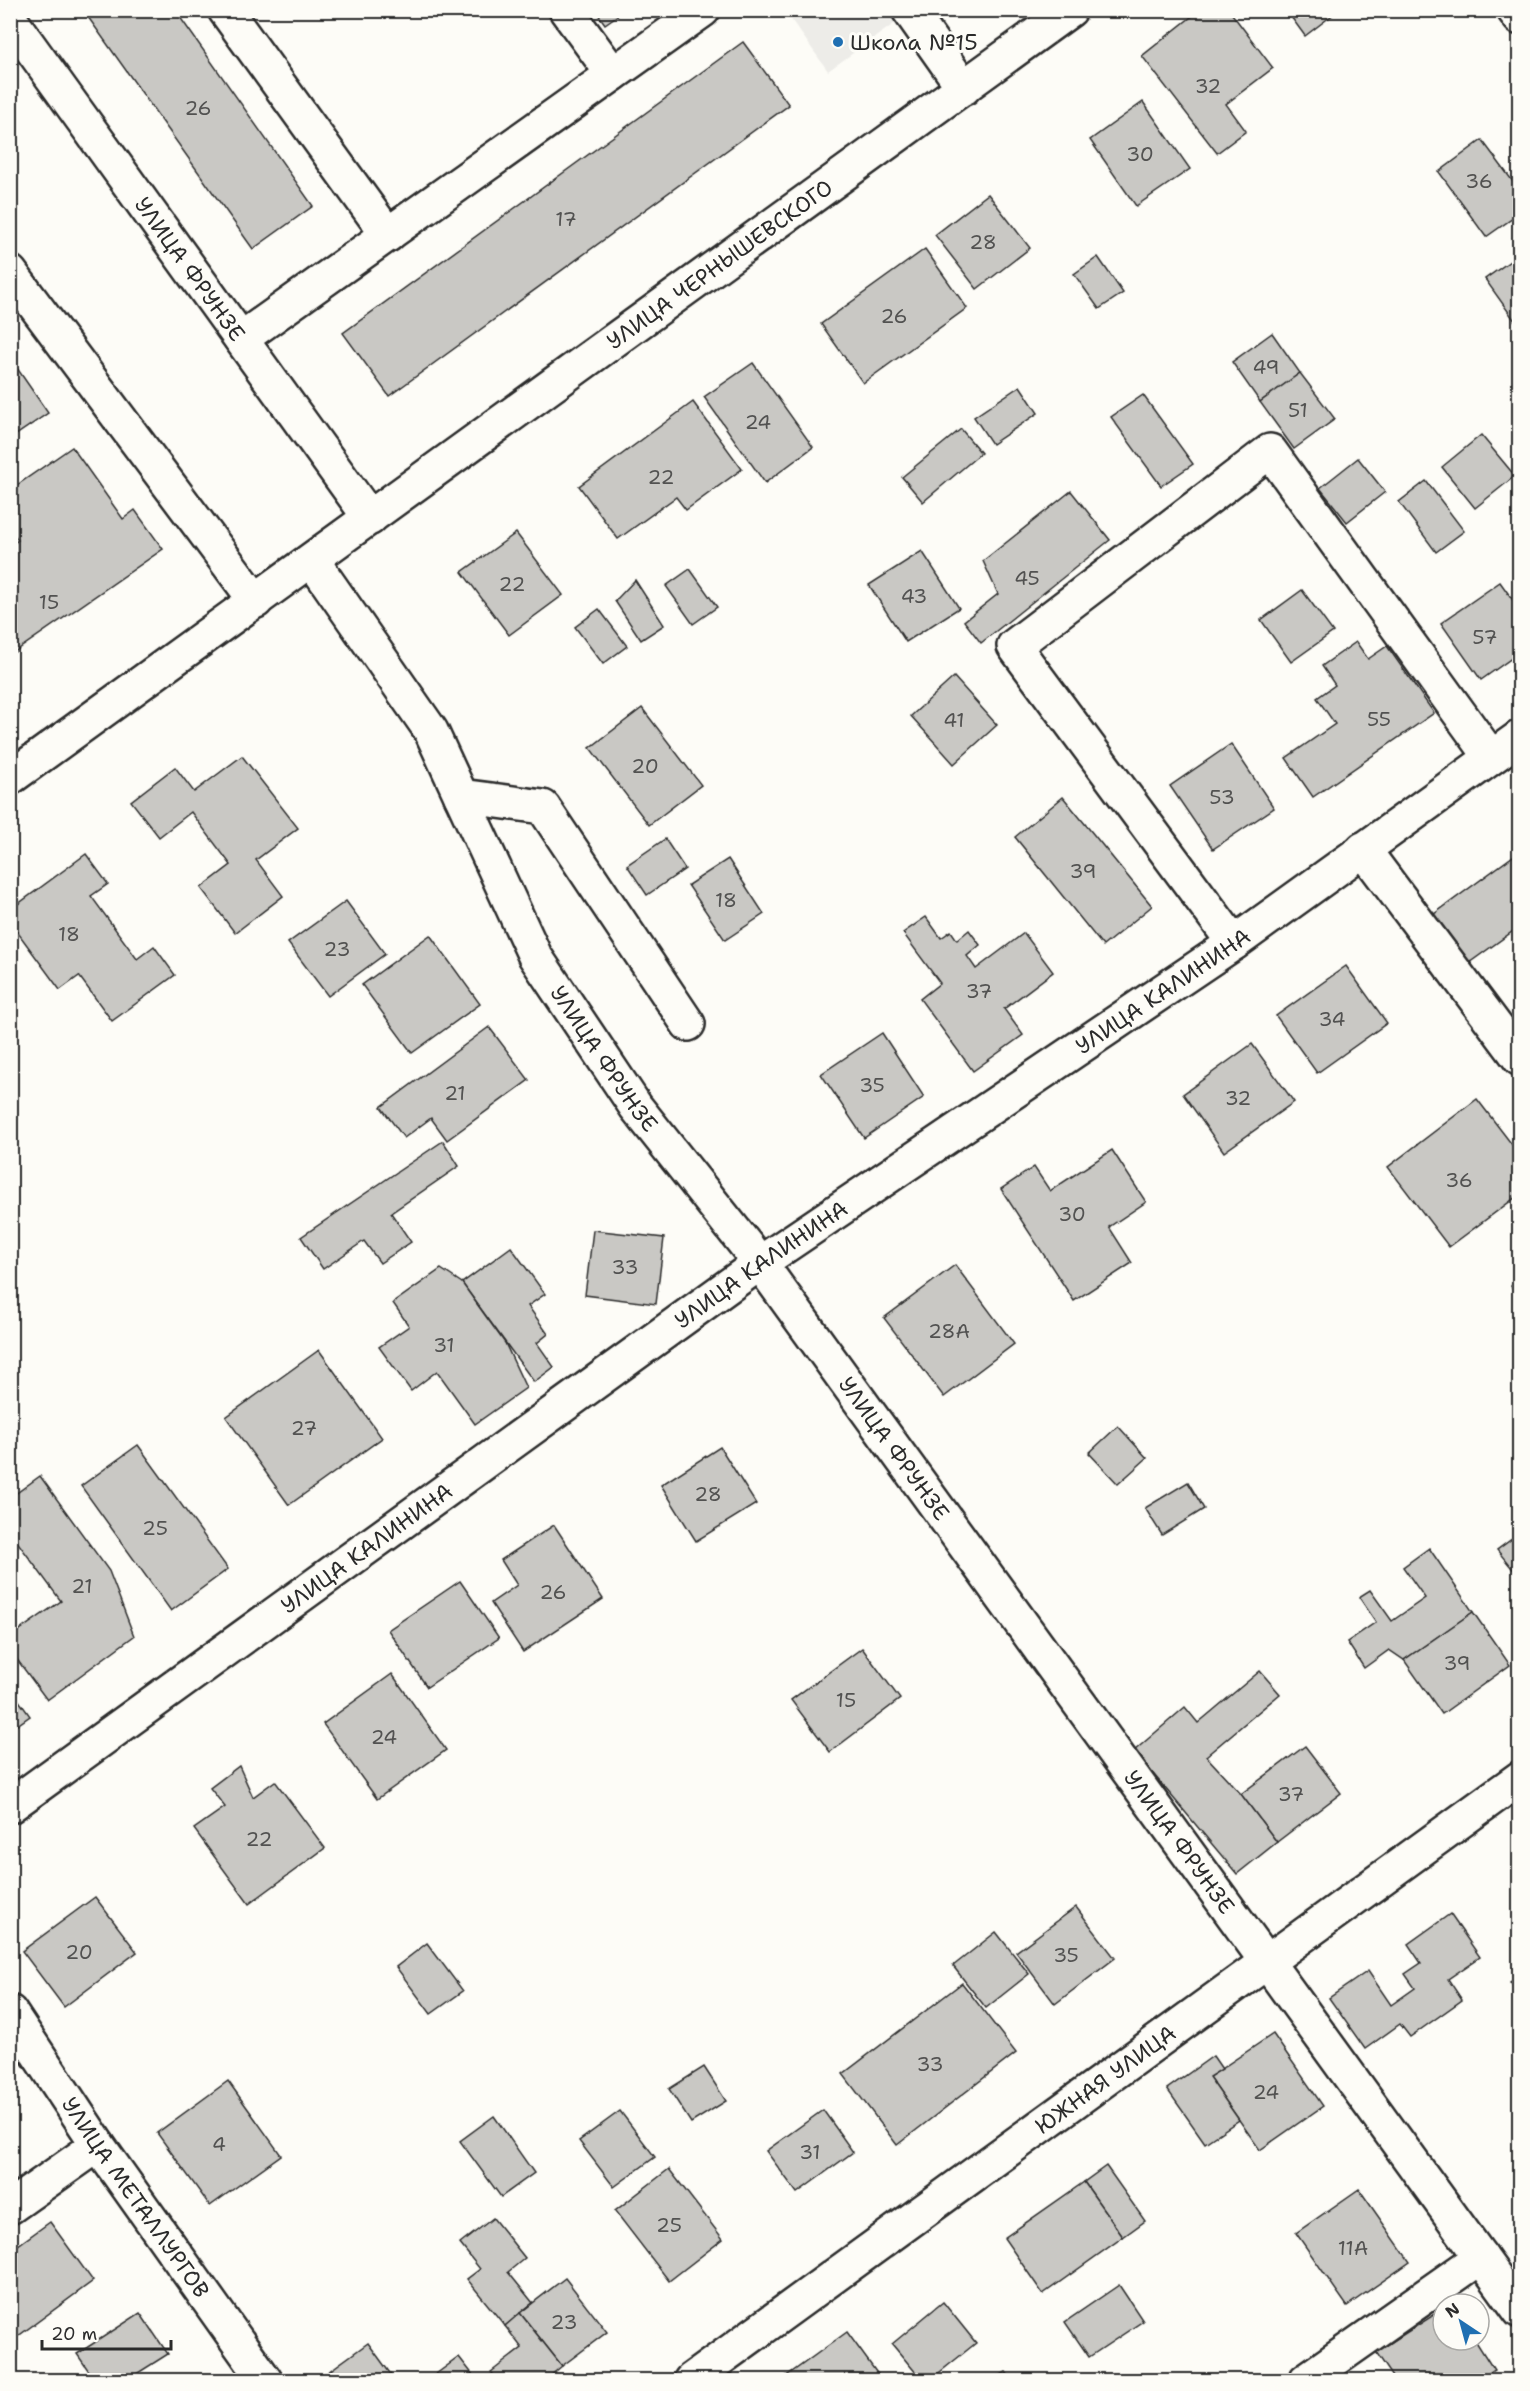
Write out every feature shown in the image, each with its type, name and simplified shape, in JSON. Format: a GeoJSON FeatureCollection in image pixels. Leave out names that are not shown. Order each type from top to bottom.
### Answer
{"type":"FeatureCollection","features":[{"type":"Feature","properties":{"kind":"street"},"geometry":{"type":"LineString","coordinates":[[225,10],[388,235]]}},
{"type":"Feature","properties":{"kind":"street"},"geometry":{"type":"LineString","coordinates":[[566,10],[613,75]]}},
{"type":"Feature","properties":{"kind":"street"},"geometry":{"type":"LineString","coordinates":[[241,339],[703,10]]}},
{"type":"Feature","properties":{"kind":"street"},"geometry":{"type":"LineString","coordinates":[[909,10],[964,88]]}},
{"type":"Feature","properties":{"kind":"street","name":"УЛИЦА ЧЕРНЫШЕВСКОГО"},"geometry":{"type":"LineString","coordinates":[[256,601],[1070,10]]}},
{"type":"Feature","properties":{"kind":"street"},"geometry":{"type":"LineString","coordinates":[[1514,10],[1520,18]]}},
{"type":"Feature","properties":{"kind":"street","name":"УЛИЦА ФРУНЗЕ"},"geometry":{"type":"LineString","coordinates":[[10,19],[370,518]]}},
{"type":"Feature","properties":{"kind":"street"},"geometry":{"type":"LineString","coordinates":[[10,272],[256,601],[10,778]]}},
{"type":"Feature","properties":{"kind":"street"},"geometry":{"type":"LineString","coordinates":[[1234,943],[1014,646],[1270,451],[1491,757]]}},
{"type":"Feature","properties":{"kind":"street","name":"УЛИЦА ФРУНЗЕ"},"geometry":{"type":"LineString","coordinates":[[312,560],[431,731],[534,956],[636,1107],[760,1263],[1520,2311]]}},
{"type":"Feature","properties":{"kind":"street","name":"УЛИЦА КАЛИНИНА"},"geometry":{"type":"LineString","coordinates":[[10,1806],[760,1263],[1234,943],[1520,737]]}},
{"type":"Feature","properties":{"kind":"street"},"geometry":{"type":"LineString","coordinates":[[461,796],[543,807],[688,1024]]}},
{"type":"Feature","properties":{"kind":"street"},"geometry":{"type":"LineString","coordinates":[[1364,849],[1520,1059]]}},
{"type":"Feature","properties":{"kind":"street","name":"ЮЖНАЯ УЛИЦА"},"geometry":{"type":"LineString","coordinates":[[691,2380],[1520,1778]]}},
{"type":"Feature","properties":{"kind":"street","name":"УЛИЦА МЕТАЛЛУРГОВ"},"geometry":{"type":"LineString","coordinates":[[10,2012],[98,2145],[265,2380]]}},
{"type":"Feature","properties":{"kind":"street"},"geometry":{"type":"LineString","coordinates":[[10,2207],[98,2145]]}},
{"type":"Feature","properties":{"kind":"street"},"geometry":{"type":"LineString","coordinates":[[1306,2380],[1480,2257]]}},
{"type":"Feature","properties":{"kind":"shaded area","name":"Школа №15"},"geometry":{"type":"Polygon","coordinates":[[[785,11],[912,11],[828,71],[785,11]]]}},
{"type":"Feature","properties":{"kind":"building"},"geometry":{"type":"Polygon","coordinates":[[[83,10],[175,10],[313,206],[253,249],[83,10]]]}},
{"type":"Feature","properties":{"kind":"building"},"geometry":{"type":"Polygon","coordinates":[[[595,10],[625,10],[605,24],[595,10]]]}},
{"type":"Feature","properties":{"kind":"building"},"geometry":{"type":"Polygon","coordinates":[[[1200,10],[1229,10],[1273,68],[1226,104],[1246,131],[1217,153],[1142,56],[1200,10]]]}},
{"type":"Feature","properties":{"kind":"building"},"geometry":{"type":"Polygon","coordinates":[[[1286,10],[1339,10],[1305,36],[1286,10]]]}},
{"type":"Feature","properties":{"kind":"building"},"geometry":{"type":"Polygon","coordinates":[[[743,42],[789,105],[389,396],[343,333],[743,42]]]}},
{"type":"Feature","properties":{"kind":"building"},"geometry":{"type":"Polygon","coordinates":[[[1143,102],[1190,169],[1136,206],[1090,140],[1143,102]]]}},
{"type":"Feature","properties":{"kind":"building"},"geometry":{"type":"Polygon","coordinates":[[[1482,140],[1520,191],[1520,213],[1486,237],[1439,172],[1482,140]]]}},
{"type":"Feature","properties":{"kind":"building"},"geometry":{"type":"Polygon","coordinates":[[[988,194],[1030,248],[977,289],[935,235],[988,194]]]}},
{"type":"Feature","properties":{"kind":"building"},"geometry":{"type":"Polygon","coordinates":[[[925,249],[967,308],[863,383],[821,324],[925,249]]]}},
{"type":"Feature","properties":{"kind":"building"},"geometry":{"type":"Polygon","coordinates":[[[1520,254],[1520,328],[1485,279],[1520,254]]]}},
{"type":"Feature","properties":{"kind":"building"},"geometry":{"type":"Polygon","coordinates":[[[1098,257],[1123,293],[1099,309],[1074,274],[1098,257]]]}},
{"type":"Feature","properties":{"kind":"building"},"geometry":{"type":"Polygon","coordinates":[[[1272,333],[1300,373],[1260,402],[1232,362],[1272,333]]]}},
{"type":"Feature","properties":{"kind":"building"},"geometry":{"type":"Polygon","coordinates":[[[10,358],[48,413],[10,439],[10,358]]]}},
{"type":"Feature","properties":{"kind":"building"},"geometry":{"type":"Polygon","coordinates":[[[753,363],[813,447],[765,483],[704,397],[753,363]]]}},
{"type":"Feature","properties":{"kind":"building"},"geometry":{"type":"Polygon","coordinates":[[[1300,373],[1335,419],[1294,449],[1260,402],[1300,373]]]}},
{"type":"Feature","properties":{"kind":"building"},"geometry":{"type":"Polygon","coordinates":[[[1020,386],[1038,413],[992,444],[974,417],[1020,386]]]}},
{"type":"Feature","properties":{"kind":"building"},"geometry":{"type":"Polygon","coordinates":[[[1143,395],[1193,464],[1161,486],[1111,417],[1143,395]]]}},
{"type":"Feature","properties":{"kind":"building"},"geometry":{"type":"Polygon","coordinates":[[[693,402],[742,469],[686,510],[676,497],[618,539],[579,486],[693,402]]]}},
{"type":"Feature","properties":{"kind":"building"},"geometry":{"type":"Polygon","coordinates":[[[961,429],[981,453],[923,502],[902,477],[961,429]]]}},
{"type":"Feature","properties":{"kind":"building"},"geometry":{"type":"Polygon","coordinates":[[[1481,435],[1515,476],[1475,508],[1442,467],[1481,435]]]}},
{"type":"Feature","properties":{"kind":"building"},"geometry":{"type":"Polygon","coordinates":[[[72,447],[123,519],[135,510],[163,549],[10,655],[10,546],[18,540],[10,529],[10,490],[72,447]]]}},
{"type":"Feature","properties":{"kind":"building"},"geometry":{"type":"Polygon","coordinates":[[[1358,458],[1385,492],[1347,522],[1320,488],[1358,458]]]}},
{"type":"Feature","properties":{"kind":"building"},"geometry":{"type":"Polygon","coordinates":[[[1426,481],[1464,531],[1436,552],[1399,502],[1426,481]]]}},
{"type":"Feature","properties":{"kind":"building"},"geometry":{"type":"Polygon","coordinates":[[[1071,491],[1110,540],[981,643],[964,621],[998,594],[983,561],[1071,491]]]}},
{"type":"Feature","properties":{"kind":"building"},"geometry":{"type":"Polygon","coordinates":[[[516,533],[563,595],[509,635],[462,572],[516,533]]]}},
{"type":"Feature","properties":{"kind":"building"},"geometry":{"type":"Polygon","coordinates":[[[922,551],[959,608],[906,642],[869,585],[922,551]]]}},
{"type":"Feature","properties":{"kind":"building"},"geometry":{"type":"Polygon","coordinates":[[[690,569],[717,607],[693,624],[666,586],[690,569]]]}},
{"type":"Feature","properties":{"kind":"building"},"geometry":{"type":"Polygon","coordinates":[[[635,580],[664,625],[641,640],[615,601],[635,580]]]}},
{"type":"Feature","properties":{"kind":"building"},"geometry":{"type":"Polygon","coordinates":[[[1500,582],[1520,610],[1520,652],[1481,680],[1441,623],[1500,582]]]}},
{"type":"Feature","properties":{"kind":"building"},"geometry":{"type":"Polygon","coordinates":[[[1302,590],[1333,632],[1291,662],[1261,620],[1302,590]]]}},
{"type":"Feature","properties":{"kind":"building"},"geometry":{"type":"Polygon","coordinates":[[[599,609],[627,646],[603,664],[575,627],[599,609]]]}},
{"type":"Feature","properties":{"kind":"building"},"geometry":{"type":"Polygon","coordinates":[[[1356,642],[1368,659],[1387,646],[1434,713],[1313,797],[1286,758],[1335,724],[1317,698],[1335,685],[1322,666],[1356,642]]]}},
{"type":"Feature","properties":{"kind":"building"},"geometry":{"type":"Polygon","coordinates":[[[954,677],[997,725],[954,764],[911,716],[954,677]]]}},
{"type":"Feature","properties":{"kind":"building"},"geometry":{"type":"Polygon","coordinates":[[[642,708],[701,785],[649,825],[590,748],[642,708]]]}},
{"type":"Feature","properties":{"kind":"building"},"geometry":{"type":"Polygon","coordinates":[[[1231,744],[1274,808],[1213,849],[1170,786],[1231,744]]]}},
{"type":"Feature","properties":{"kind":"building"},"geometry":{"type":"Polygon","coordinates":[[[242,756],[298,828],[256,860],[283,896],[235,933],[201,888],[231,865],[191,812],[159,837],[131,801],[175,767],[194,792],[242,756]]]}},
{"type":"Feature","properties":{"kind":"building"},"geometry":{"type":"Polygon","coordinates":[[[1063,797],[1152,906],[1103,946],[1015,837],[1063,797]]]}},
{"type":"Feature","properties":{"kind":"building"},"geometry":{"type":"Polygon","coordinates":[[[665,839],[685,869],[647,895],[627,865],[665,839]]]}},
{"type":"Feature","properties":{"kind":"building"},"geometry":{"type":"Polygon","coordinates":[[[1520,851],[1520,926],[1462,968],[1426,920],[1520,851]]]}},
{"type":"Feature","properties":{"kind":"building"},"geometry":{"type":"Polygon","coordinates":[[[86,854],[108,884],[91,896],[137,959],[154,946],[175,975],[112,1021],[79,976],[60,990],[10,922],[10,910],[86,854]]]}},
{"type":"Feature","properties":{"kind":"building"},"geometry":{"type":"Polygon","coordinates":[[[728,859],[764,914],[725,940],[688,885],[728,859]]]}},
{"type":"Feature","properties":{"kind":"building"},"geometry":{"type":"Polygon","coordinates":[[[346,901],[385,954],[328,996],[288,943],[346,901]]]}},
{"type":"Feature","properties":{"kind":"building"},"geometry":{"type":"Polygon","coordinates":[[[926,917],[941,938],[951,931],[957,940],[969,930],[980,945],[967,956],[976,969],[1024,933],[1053,972],[1004,1009],[1023,1035],[973,1071],[920,999],[940,983],[903,933],[926,917]]]}},
{"type":"Feature","properties":{"kind":"building"},"geometry":{"type":"Polygon","coordinates":[[[430,935],[480,1004],[412,1053],[362,985],[430,935]]]}},
{"type":"Feature","properties":{"kind":"building"},"geometry":{"type":"Polygon","coordinates":[[[1346,966],[1387,1023],[1317,1073],[1276,1016],[1346,966]]]}},
{"type":"Feature","properties":{"kind":"building"},"geometry":{"type":"Polygon","coordinates":[[[489,1027],[529,1080],[447,1140],[431,1118],[404,1138],[381,1107],[489,1027]]]}},
{"type":"Feature","properties":{"kind":"building"},"geometry":{"type":"Polygon","coordinates":[[[882,1033],[924,1097],[864,1138],[821,1074],[882,1033]]]}},
{"type":"Feature","properties":{"kind":"building"},"geometry":{"type":"Polygon","coordinates":[[[1252,1044],[1294,1102],[1224,1152],[1183,1094],[1252,1044]]]}},
{"type":"Feature","properties":{"kind":"building"},"geometry":{"type":"Polygon","coordinates":[[[1477,1099],[1520,1155],[1520,1194],[1449,1247],[1388,1167],[1477,1099]]]}},
{"type":"Feature","properties":{"kind":"building"},"geometry":{"type":"Polygon","coordinates":[[[443,1141],[459,1166],[391,1213],[411,1242],[380,1263],[364,1241],[323,1269],[301,1237],[443,1141]]]}},
{"type":"Feature","properties":{"kind":"building"},"geometry":{"type":"Polygon","coordinates":[[[1112,1150],[1146,1202],[1109,1227],[1132,1263],[1074,1301],[1001,1189],[1034,1167],[1050,1191],[1112,1150]]]}},
{"type":"Feature","properties":{"kind":"building"},"geometry":{"type":"Polygon","coordinates":[[[593,1230],[664,1238],[656,1304],[585,1295],[593,1230]]]}},
{"type":"Feature","properties":{"kind":"building"},"geometry":{"type":"Polygon","coordinates":[[[511,1247],[545,1294],[528,1306],[548,1334],[537,1343],[554,1367],[534,1382],[462,1283],[511,1247]]]}},
{"type":"Feature","properties":{"kind":"building"},"geometry":{"type":"Polygon","coordinates":[[[955,1265],[1014,1344],[944,1397],[884,1318],[955,1265]]]}},
{"type":"Feature","properties":{"kind":"building"},"geometry":{"type":"Polygon","coordinates":[[[441,1269],[462,1283],[505,1343],[526,1388],[475,1424],[437,1371],[411,1391],[379,1347],[409,1326],[393,1303],[441,1269]]]}},
{"type":"Feature","properties":{"kind":"building"},"geometry":{"type":"Polygon","coordinates":[[[1520,1279],[1520,1297],[1511,1286],[1520,1279]]]}},
{"type":"Feature","properties":{"kind":"building"},"geometry":{"type":"Polygon","coordinates":[[[319,1350],[382,1438],[289,1505],[226,1417],[319,1350]]]}},
{"type":"Feature","properties":{"kind":"building"},"geometry":{"type":"Polygon","coordinates":[[[1118,1426],[1147,1458],[1118,1484],[1089,1453],[1118,1426]]]}},
{"type":"Feature","properties":{"kind":"building"},"geometry":{"type":"Polygon","coordinates":[[[138,1445],[228,1569],[171,1611],[81,1486],[138,1445]]]}},
{"type":"Feature","properties":{"kind":"building"},"geometry":{"type":"Polygon","coordinates":[[[720,1447],[756,1504],[696,1541],[661,1485],[720,1447]]]}},
{"type":"Feature","properties":{"kind":"building"},"geometry":{"type":"Polygon","coordinates":[[[40,1476],[109,1571],[134,1636],[47,1700],[10,1650],[10,1637],[61,1601],[10,1532],[10,1498],[40,1476]]]}},
{"type":"Feature","properties":{"kind":"building"},"geometry":{"type":"Polygon","coordinates":[[[1188,1482],[1204,1509],[1162,1535],[1145,1508],[1188,1482]]]}},
{"type":"Feature","properties":{"kind":"building"},"geometry":{"type":"Polygon","coordinates":[[[554,1525],[603,1599],[523,1652],[491,1603],[517,1585],[501,1560],[554,1525]]]}},
{"type":"Feature","properties":{"kind":"building"},"geometry":{"type":"Polygon","coordinates":[[[1520,1533],[1520,1578],[1497,1550],[1520,1533]]]}},
{"type":"Feature","properties":{"kind":"building"},"geometry":{"type":"Polygon","coordinates":[[[1429,1548],[1473,1612],[1404,1660],[1389,1650],[1364,1668],[1347,1642],[1376,1622],[1359,1597],[1370,1590],[1392,1621],[1425,1598],[1403,1567],[1429,1548]]]}},
{"type":"Feature","properties":{"kind":"building"},"geometry":{"type":"Polygon","coordinates":[[[460,1581],[499,1638],[427,1687],[388,1630],[460,1581]]]}},
{"type":"Feature","properties":{"kind":"building"},"geometry":{"type":"Polygon","coordinates":[[[1473,1612],[1510,1665],[1442,1714],[1404,1660],[1473,1612]]]}},
{"type":"Feature","properties":{"kind":"building"},"geometry":{"type":"Polygon","coordinates":[[[862,1648],[900,1699],[830,1752],[791,1700],[862,1648]]]}},
{"type":"Feature","properties":{"kind":"building"},"geometry":{"type":"Polygon","coordinates":[[[1260,1671],[1280,1694],[1206,1756],[1241,1794],[1277,1842],[1237,1874],[1134,1751],[1185,1707],[1198,1723],[1260,1671]]]}},
{"type":"Feature","properties":{"kind":"building"},"geometry":{"type":"Polygon","coordinates":[[[392,1674],[446,1750],[377,1799],[323,1724],[392,1674]]]}},
{"type":"Feature","properties":{"kind":"building"},"geometry":{"type":"Polygon","coordinates":[[[10,1688],[30,1716],[10,1730],[10,1688]]]}},
{"type":"Feature","properties":{"kind":"building"},"geometry":{"type":"Polygon","coordinates":[[[1305,1746],[1341,1793],[1277,1842],[1241,1794],[1305,1746]]]}},
{"type":"Feature","properties":{"kind":"building"},"geometry":{"type":"Polygon","coordinates":[[[239,1766],[253,1797],[275,1781],[325,1848],[249,1904],[194,1829],[225,1807],[210,1788],[239,1766]]]}},
{"type":"Feature","properties":{"kind":"building"},"geometry":{"type":"Polygon","coordinates":[[[95,1897],[137,1952],[64,2007],[22,1951],[95,1897]]]}},
{"type":"Feature","properties":{"kind":"building"},"geometry":{"type":"Polygon","coordinates":[[[1076,1907],[1115,1958],[1055,2004],[1016,1952],[1076,1907]]]}},
{"type":"Feature","properties":{"kind":"building"},"geometry":{"type":"Polygon","coordinates":[[[1450,1914],[1480,1957],[1448,1979],[1462,2000],[1410,2037],[1400,2024],[1365,2049],[1329,1998],[1368,1971],[1391,2005],[1415,1988],[1405,1974],[1421,1963],[1408,1944],[1450,1914]]]}},
{"type":"Feature","properties":{"kind":"building"},"geometry":{"type":"Polygon","coordinates":[[[996,1932],[1029,1974],[986,2008],[953,1966],[996,1932]]]}},
{"type":"Feature","properties":{"kind":"building"},"geometry":{"type":"Polygon","coordinates":[[[427,1943],[463,1991],[431,2014],[396,1967],[427,1943]]]}},
{"type":"Feature","properties":{"kind":"building"},"geometry":{"type":"Polygon","coordinates":[[[1520,1976],[1520,1995],[1510,1982],[1520,1976]]]}},
{"type":"Feature","properties":{"kind":"building"},"geometry":{"type":"Polygon","coordinates":[[[962,1983],[1016,2053],[897,2145],[843,2074],[962,1983]]]}},
{"type":"Feature","properties":{"kind":"building"},"geometry":{"type":"Polygon","coordinates":[[[1273,2034],[1323,2106],[1260,2150],[1209,2077],[1273,2034]]]}},
{"type":"Feature","properties":{"kind":"building"},"geometry":{"type":"Polygon","coordinates":[[[1213,2056],[1222,2069],[1209,2077],[1239,2120],[1205,2143],[1167,2089],[1213,2056]]]}},
{"type":"Feature","properties":{"kind":"building"},"geometry":{"type":"Polygon","coordinates":[[[704,2067],[726,2101],[691,2123],[669,2089],[704,2067]]]}},
{"type":"Feature","properties":{"kind":"building"},"geometry":{"type":"Polygon","coordinates":[[[228,2081],[281,2155],[210,2206],[157,2133],[228,2081]]]}},
{"type":"Feature","properties":{"kind":"building"},"geometry":{"type":"Polygon","coordinates":[[[823,2110],[853,2152],[797,2193],[766,2151],[823,2110]]]}},
{"type":"Feature","properties":{"kind":"building"},"geometry":{"type":"Polygon","coordinates":[[[620,2111],[655,2157],[614,2187],[579,2141],[620,2111]]]}},
{"type":"Feature","properties":{"kind":"building"},"geometry":{"type":"Polygon","coordinates":[[[494,2116],[534,2173],[501,2197],[460,2141],[494,2116]]]}},
{"type":"Feature","properties":{"kind":"building"},"geometry":{"type":"Polygon","coordinates":[[[1106,2166],[1145,2221],[1123,2237],[1084,2182],[1106,2166]]]}},
{"type":"Feature","properties":{"kind":"building"},"geometry":{"type":"Polygon","coordinates":[[[669,2169],[723,2239],[669,2281],[615,2211],[669,2169]]]}},
{"type":"Feature","properties":{"kind":"building"},"geometry":{"type":"Polygon","coordinates":[[[1084,2182],[1123,2237],[1043,2294],[1004,2238],[1084,2182]]]}},
{"type":"Feature","properties":{"kind":"building"},"geometry":{"type":"Polygon","coordinates":[[[1359,2189],[1410,2262],[1347,2306],[1296,2233],[1359,2189]]]}},
{"type":"Feature","properties":{"kind":"building"},"geometry":{"type":"Polygon","coordinates":[[[493,2218],[525,2258],[508,2272],[533,2303],[505,2326],[467,2279],[480,2269],[460,2244],[493,2218]]]}},
{"type":"Feature","properties":{"kind":"building"},"geometry":{"type":"Polygon","coordinates":[[[50,2222],[93,2281],[10,2342],[10,2251],[50,2222]]]}},
{"type":"Feature","properties":{"kind":"building"},"geometry":{"type":"Polygon","coordinates":[[[565,2278],[607,2332],[562,2366],[520,2313],[565,2278]]]}},
{"type":"Feature","properties":{"kind":"building"},"geometry":{"type":"Polygon","coordinates":[[[1119,2285],[1143,2321],[1089,2357],[1065,2322],[1119,2285]]]}},
{"type":"Feature","properties":{"kind":"building"},"geometry":{"type":"Polygon","coordinates":[[[943,2302],[976,2343],[930,2380],[922,2380],[892,2344],[943,2302]]]}},
{"type":"Feature","properties":{"kind":"building"},"geometry":{"type":"Polygon","coordinates":[[[140,2313],[168,2354],[127,2380],[95,2380],[77,2354],[140,2313]]]}},
{"type":"Feature","properties":{"kind":"building"},"geometry":{"type":"Polygon","coordinates":[[[520,2313],[562,2366],[549,2377],[552,2380],[498,2380],[491,2372],[522,2348],[505,2326],[520,2313]]]}},
{"type":"Feature","properties":{"kind":"building"},"geometry":{"type":"Polygon","coordinates":[[[1431,2317],[1431,2352],[1483,2352],[1494,2370],[1478,2380],[1395,2380],[1376,2352],[1431,2317]]]}},
{"type":"Feature","properties":{"kind":"building"},"geometry":{"type":"Polygon","coordinates":[[[847,2332],[882,2380],[781,2380],[847,2332]]]}},
{"type":"Feature","properties":{"kind":"building"},"geometry":{"type":"Polygon","coordinates":[[[368,2343],[395,2380],[317,2380],[368,2343]]]}},
{"type":"Feature","properties":{"kind":"building"},"geometry":{"type":"Polygon","coordinates":[[[459,2357],[477,2380],[428,2380],[459,2357]]]}},
{"type":"Feature","properties":{"kind":"building"},"geometry":{"type":"Polygon","coordinates":[[[1006,2372],[1012,2380],[992,2380],[1006,2372]]]}},
{"type":"Feature","properties":{"kind":"place","name":"Школа №15"},"geometry":{"type":"Point","coordinates":[838,42]}}]}
